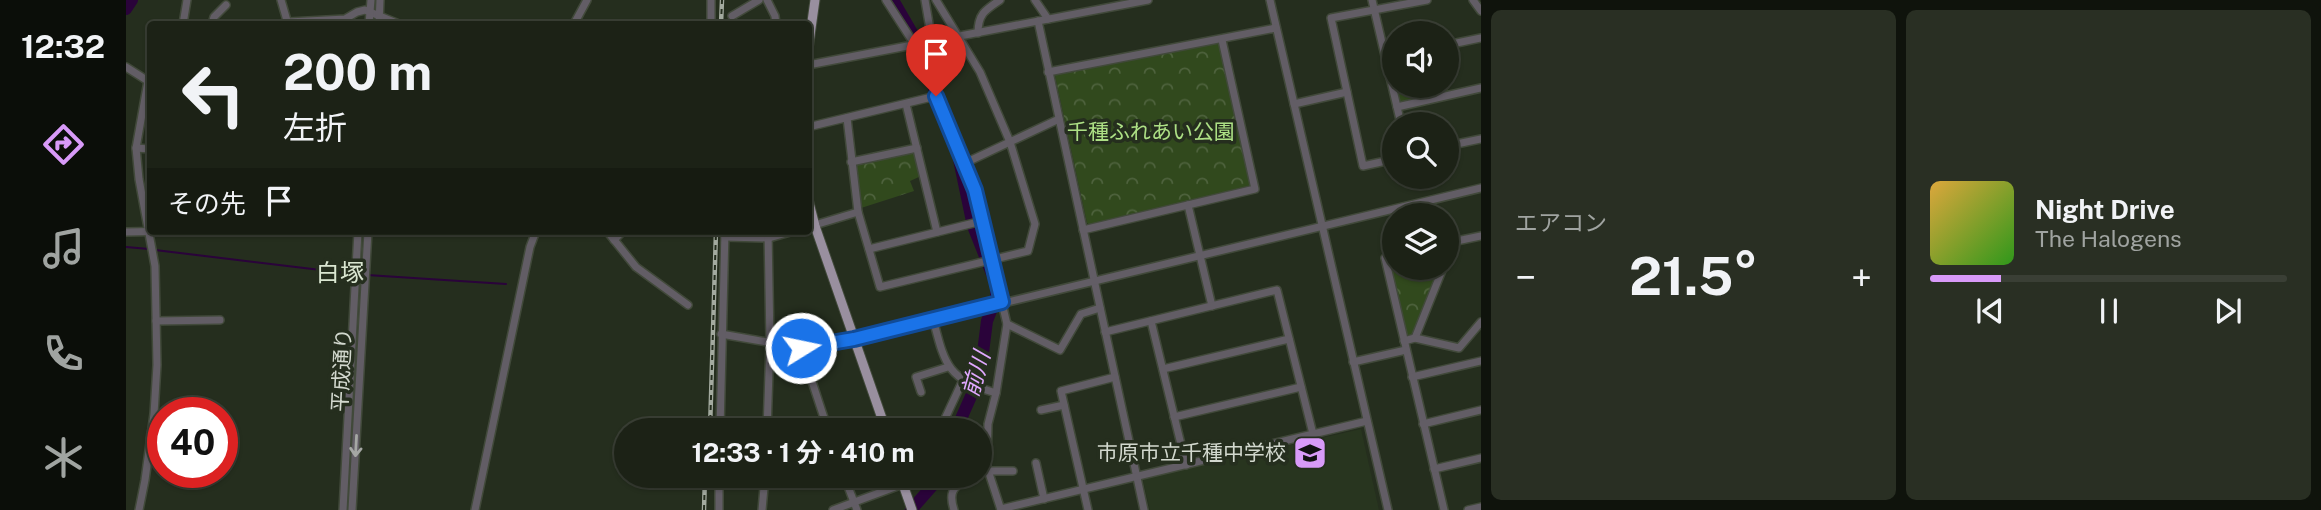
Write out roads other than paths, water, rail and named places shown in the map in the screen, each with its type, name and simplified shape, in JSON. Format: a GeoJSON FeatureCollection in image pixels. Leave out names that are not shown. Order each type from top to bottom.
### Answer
{"type":"FeatureCollection","features":[{"type":"Feature","properties":{"kind":"main road"},"geometry":{"type":"LineString","coordinates":[[812,21],[815,0]]}},
{"type":"Feature","properties":{"kind":"main road"},"geometry":{"type":"LineString","coordinates":[[812,226],[882,418]]}},
{"type":"Feature","properties":{"kind":"main road"},"geometry":{"type":"LineString","coordinates":[[905,488],[912,510]]}},
{"type":"Feature","properties":{"kind":"street"},"geometry":{"type":"LineString","coordinates":[[184,21],[187,0]]}},
{"type":"Feature","properties":{"kind":"street"},"geometry":{"type":"LineString","coordinates":[[281,0],[287,21]]}},
{"type":"Feature","properties":{"kind":"street"},"geometry":{"type":"LineString","coordinates":[[369,21],[371,0]]}},
{"type":"Feature","properties":{"kind":"street"},"geometry":{"type":"LineString","coordinates":[[379,21],[380,0]]}},
{"type":"Feature","properties":{"kind":"street"},"geometry":{"type":"LineString","coordinates":[[576,21],[587,0]]}},
{"type":"Feature","properties":{"kind":"street"},"geometry":{"type":"LineString","coordinates":[[711,0],[711,21]]}},
{"type":"Feature","properties":{"kind":"street"},"geometry":{"type":"LineString","coordinates":[[732,16],[759,0]]}},
{"type":"Feature","properties":{"kind":"street"},"geometry":{"type":"LineString","coordinates":[[767,0],[776,21]]}},
{"type":"Feature","properties":{"kind":"street"},"geometry":{"type":"LineString","coordinates":[[886,0],[915,45]]}},
{"type":"Feature","properties":{"kind":"street"},"geometry":{"type":"LineString","coordinates":[[925,0],[932,41]]}},
{"type":"Feature","properties":{"kind":"street"},"geometry":{"type":"LineString","coordinates":[[978,33],[978,20],[987,8],[1000,0]]}},
{"type":"Feature","properties":{"kind":"street"},"geometry":{"type":"LineString","coordinates":[[1035,0],[1048,19]]}},
{"type":"Feature","properties":{"kind":"street"},"geometry":{"type":"LineString","coordinates":[[812,64],[1147,0]]}},
{"type":"Feature","properties":{"kind":"street"},"geometry":{"type":"LineString","coordinates":[[1270,0],[1388,510]]}},
{"type":"Feature","properties":{"kind":"street"},"geometry":{"type":"LineString","coordinates":[[1373,0],[1382,43]]}},
{"type":"Feature","properties":{"kind":"street"},"geometry":{"type":"LineString","coordinates":[[1382,162],[1363,166],[1331,18],[1427,0]]}},
{"type":"Feature","properties":{"kind":"street"},"geometry":{"type":"LineString","coordinates":[[1473,0],[1481,11]]}},
{"type":"Feature","properties":{"kind":"street"},"geometry":{"type":"LineString","coordinates":[[846,118],[858,212],[880,287],[1028,251],[1035,224],[1010,142],[981,72],[938,1]]}},
{"type":"Feature","properties":{"kind":"street"},"geometry":{"type":"LineString","coordinates":[[213,21],[226,5]]}},
{"type":"Feature","properties":{"kind":"street"},"geometry":{"type":"LineString","coordinates":[[346,21],[357,12],[365,10],[392,21]]}},
{"type":"Feature","properties":{"kind":"street"},"geometry":{"type":"LineString","coordinates":[[1038,21],[1144,510]]}},
{"type":"Feature","properties":{"kind":"street"},"geometry":{"type":"LineString","coordinates":[[1048,72],[1276,28]]}},
{"type":"Feature","properties":{"kind":"street"},"geometry":{"type":"LineString","coordinates":[[1459,43],[1481,38]]}},
{"type":"Feature","properties":{"kind":"street"},"geometry":{"type":"LineString","coordinates":[[1083,230],[1255,189],[1222,40]]}},
{"type":"Feature","properties":{"kind":"street"},"geometry":{"type":"LineString","coordinates":[[126,68],[147,78]]}},
{"type":"Feature","properties":{"kind":"street"},"geometry":{"type":"LineString","coordinates":[[1397,107],[1481,88]]}},
{"type":"Feature","properties":{"kind":"street"},"geometry":{"type":"LineString","coordinates":[[147,90],[136,148],[147,218]]}},
{"type":"Feature","properties":{"kind":"street"},"geometry":{"type":"LineString","coordinates":[[1294,104],[1347,92]]}},
{"type":"Feature","properties":{"kind":"street"},"geometry":{"type":"LineString","coordinates":[[812,126],[936,96],[975,190],[1007,324],[990,418]]}},
{"type":"Feature","properties":{"kind":"street"},"geometry":{"type":"LineString","coordinates":[[1395,98],[1398,112]]}},
{"type":"Feature","properties":{"kind":"street"},"geometry":{"type":"LineString","coordinates":[[906,104],[937,232]]}},
{"type":"Feature","properties":{"kind":"street"},"geometry":{"type":"LineString","coordinates":[[965,163],[1059,119]]}},
{"type":"Feature","properties":{"kind":"street"},"geometry":{"type":"LineString","coordinates":[[1459,144],[1481,139]]}},
{"type":"Feature","properties":{"kind":"street"},"geometry":{"type":"LineString","coordinates":[[136,148],[147,149]]}},
{"type":"Feature","properties":{"kind":"street"},"geometry":{"type":"LineString","coordinates":[[851,162],[917,148]]}},
{"type":"Feature","properties":{"kind":"street"},"geometry":{"type":"LineString","coordinates":[[721,334],[801,348],[854,339],[1481,188]]}},
{"type":"Feature","properties":{"kind":"street"},"geometry":{"type":"LineString","coordinates":[[1188,205],[1212,306]]}},
{"type":"Feature","properties":{"kind":"street"},"geometry":{"type":"LineString","coordinates":[[812,226],[858,212]]}},
{"type":"Feature","properties":{"kind":"street"},"geometry":{"type":"LineString","coordinates":[[869,249],[982,221]]}},
{"type":"Feature","properties":{"kind":"street"},"geometry":{"type":"LineString","coordinates":[[126,232],[147,232]]}},
{"type":"Feature","properties":{"kind":"street"},"geometry":{"type":"LineString","coordinates":[[139,510],[155,414],[155,267],[150,235]]}},
{"type":"Feature","properties":{"kind":"street","name":"平成通り"},"geometry":{"type":"LineString","coordinates":[[343,510],[358,235]]}},
{"type":"Feature","properties":{"kind":"street","name":"平成通り"},"geometry":{"type":"LineString","coordinates":[[352,510],[368,235]]}},
{"type":"Feature","properties":{"kind":"street"},"geometry":{"type":"LineString","coordinates":[[475,510],[534,235]]}},
{"type":"Feature","properties":{"kind":"street"},"geometry":{"type":"LineString","coordinates":[[610,235],[636,267],[688,304]]}},
{"type":"Feature","properties":{"kind":"street"},"geometry":{"type":"LineString","coordinates":[[614,240],[620,235]]}},
{"type":"Feature","properties":{"kind":"street"},"geometry":{"type":"LineString","coordinates":[[720,418],[725,235]]}},
{"type":"Feature","properties":{"kind":"street"},"geometry":{"type":"LineString","coordinates":[[767,418],[768,235]]}},
{"type":"Feature","properties":{"kind":"street"},"geometry":{"type":"LineString","coordinates":[[1459,241],[1481,236]]}},
{"type":"Feature","properties":{"kind":"street"},"geometry":{"type":"LineString","coordinates":[[1390,280],[1444,510]]}},
{"type":"Feature","properties":{"kind":"street"},"geometry":{"type":"LineString","coordinates":[[1415,338],[1438,280]]}},
{"type":"Feature","properties":{"kind":"street"},"geometry":{"type":"LineString","coordinates":[[1105,332],[1277,290],[1313,434]]}},
{"type":"Feature","properties":{"kind":"street"},"geometry":{"type":"LineString","coordinates":[[1007,324],[1060,350],[1081,314],[1100,308]]}},
{"type":"Feature","properties":{"kind":"street"},"geometry":{"type":"LineString","coordinates":[[933,319],[943,359],[948,367],[963,380],[996,393]]}},
{"type":"Feature","properties":{"kind":"street"},"geometry":{"type":"LineString","coordinates":[[156,321],[220,320]]}},
{"type":"Feature","properties":{"kind":"street"},"geometry":{"type":"LineString","coordinates":[[1151,321],[1186,465]]}},
{"type":"Feature","properties":{"kind":"street"},"geometry":{"type":"LineString","coordinates":[[1404,341],[1415,338],[1459,348],[1481,323]]}},
{"type":"Feature","properties":{"kind":"street"},"geometry":{"type":"LineString","coordinates":[[1163,369],[1289,339]]}},
{"type":"Feature","properties":{"kind":"street"},"geometry":{"type":"LineString","coordinates":[[801,348],[824,418]]}},
{"type":"Feature","properties":{"kind":"street"},"geometry":{"type":"LineString","coordinates":[[1353,362],[1406,350]]}},
{"type":"Feature","properties":{"kind":"street"},"geometry":{"type":"LineString","coordinates":[[1412,377],[1481,361]]}},
{"type":"Feature","properties":{"kind":"street"},"geometry":{"type":"LineString","coordinates":[[921,392],[916,377],[948,367]]}},
{"type":"Feature","properties":{"kind":"street"},"geometry":{"type":"LineString","coordinates":[[1088,510],[1061,391],[1115,377]]}},
{"type":"Feature","properties":{"kind":"street"},"geometry":{"type":"LineString","coordinates":[[945,418],[963,380]]}},
{"type":"Feature","properties":{"kind":"street"},"geometry":{"type":"LineString","coordinates":[[1174,417],[1301,387]]}},
{"type":"Feature","properties":{"kind":"street"},"geometry":{"type":"LineString","coordinates":[[1041,410],[1065,405]]}},
{"type":"Feature","properties":{"kind":"street"},"geometry":{"type":"LineString","coordinates":[[1423,424],[1481,410]]}},
{"type":"Feature","properties":{"kind":"street"},"geometry":{"type":"LineString","coordinates":[[992,486],[1001,509],[1367,421]]}},
{"type":"Feature","properties":{"kind":"street"},"geometry":{"type":"LineString","coordinates":[[1434,469],[1481,458]]}},
{"type":"Feature","properties":{"kind":"street"},"geometry":{"type":"LineString","coordinates":[[1036,463],[1044,499]]}},
{"type":"Feature","properties":{"kind":"street"},"geometry":{"type":"LineString","coordinates":[[992,469],[1013,471]]}},
{"type":"Feature","properties":{"kind":"street"},"geometry":{"type":"LineString","coordinates":[[719,488],[719,510]]}},
{"type":"Feature","properties":{"kind":"street"},"geometry":{"type":"LineString","coordinates":[[762,510],[764,488]]}},
{"type":"Feature","properties":{"kind":"street"},"geometry":{"type":"LineString","coordinates":[[849,488],[857,510]]}},
{"type":"Feature","properties":{"kind":"street"},"geometry":{"type":"LineString","coordinates":[[833,510],[884,488]]}},
{"type":"Feature","properties":{"kind":"street"},"geometry":{"type":"LineString","coordinates":[[954,488],[951,499],[954,510]]}},
{"type":"Feature","properties":{"kind":"street"},"geometry":{"type":"LineString","coordinates":[[1468,510],[1481,507]]}},
{"type":"Feature","properties":{"kind":"waterway"},"geometry":{"type":"LineString","coordinates":[[126,9],[132,0]]}},
{"type":"Feature","properties":{"kind":"waterway","name":"前川"},"geometry":{"type":"LineString","coordinates":[[893,0],[915,38],[941,107]]}},
{"type":"Feature","properties":{"kind":"waterway","name":"前川"},"geometry":{"type":"LineString","coordinates":[[957,150],[973,226],[996,284],[996,298],[987,321],[980,376],[961,418]]}},
{"type":"Feature","properties":{"kind":"waterway"},"geometry":{"type":"LineString","coordinates":[[126,247],[149,249]]}},
{"type":"Feature","properties":{"kind":"waterway"},"geometry":{"type":"LineString","coordinates":[[155,250],[354,274]]}},
{"type":"Feature","properties":{"kind":"waterway"},"geometry":{"type":"LineString","coordinates":[[367,275],[506,284]]}},
{"type":"Feature","properties":{"kind":"waterway","name":"前川"},"geometry":{"type":"LineString","coordinates":[[911,510],[930,488]]}},
{"type":"Feature","properties":{"kind":"railway"},"geometry":{"type":"LineString","coordinates":[[721,21],[722,0]]}},
{"type":"Feature","properties":{"kind":"railway"},"geometry":{"type":"LineString","coordinates":[[710,418],[716,235]]}},
{"type":"Feature","properties":{"kind":"railway"},"geometry":{"type":"LineString","coordinates":[[704,510],[705,488]]}},
{"type":"Feature","properties":{"kind":"place","name":"市原市立千種中学校"},"geometry":{"type":"Point","coordinates":[1310,453]}},
{"type":"Feature","properties":{"kind":"district","name":"白塚"},"geometry":{"type":"Point","coordinates":[340,273]}},
{"type":"Feature","properties":{"kind":"park label","name":"千種ふれあい公園"},"geometry":{"type":"Point","coordinates":[1151,132]}}]}
